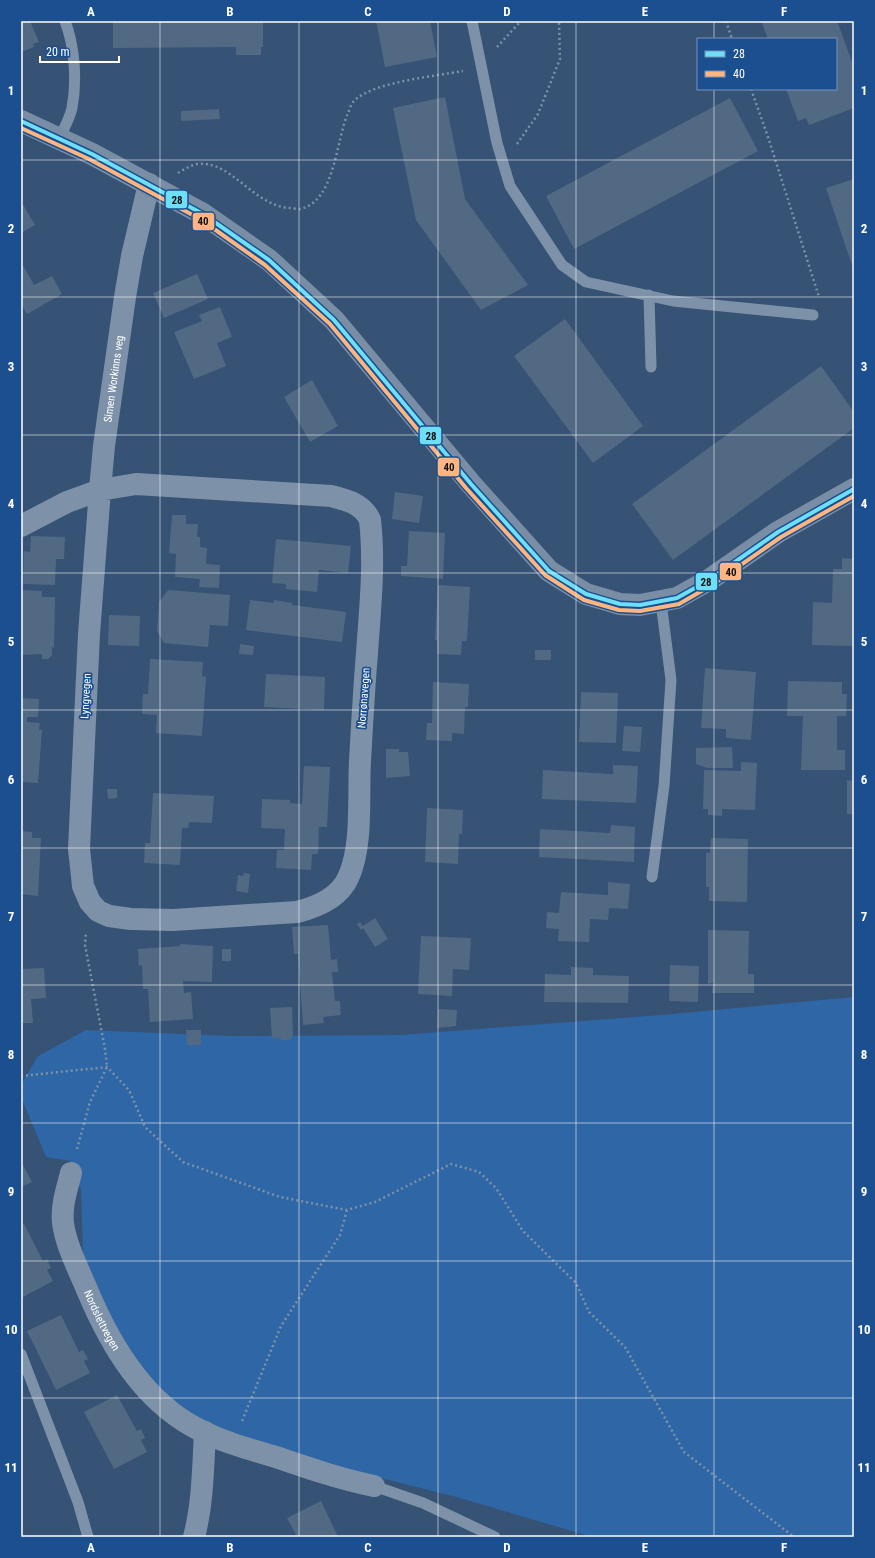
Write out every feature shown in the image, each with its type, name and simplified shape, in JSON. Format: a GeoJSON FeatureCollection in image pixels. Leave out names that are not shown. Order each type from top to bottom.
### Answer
{"type":"FeatureCollection","features":[{"type":"Feature","properties":{"kind":"street"},"geometry":{"type":"LineString","coordinates":[[21,121],[60,137],[155,187],[203,214],[269,260],[334,320],[471,484],[549,571],[568,584],[601,600],[640,606],[677,598],[709,580],[778,532],[854,489]]}},
{"type":"Feature","properties":{"kind":"street","name":"Simen Workinns veg"},"geometry":{"type":"LineString","coordinates":[[100,490],[104,446],[132,256],[155,187]]}},
{"type":"Feature","properties":{"kind":"street","name":"Norrønavegen"},"geometry":{"type":"LineString","coordinates":[[90,902],[98,911],[115,917],[173,920],[297,912],[316,906],[337,894],[348,878],[355,858],[359,821],[362,735],[372,589],[370,520],[367,513],[359,505],[346,500],[304,493],[136,484],[100,490]]}},
{"type":"Feature","properties":{"kind":"street"},"geometry":{"type":"LineString","coordinates":[[21,526],[67,502],[100,490]]}},
{"type":"Feature","properties":{"kind":"street","name":"Lyngvegen"},"geometry":{"type":"LineString","coordinates":[[90,902],[84,886],[79,849],[89,634],[100,490]]}},
{"type":"Feature","properties":{"kind":"street","name":"Nordslettvegen"},"geometry":{"type":"LineString","coordinates":[[71,1173],[64,1202],[63,1224],[75,1260],[105,1328],[134,1375],[172,1412],[193,1427],[233,1443],[308,1469],[374,1486]]}},
{"type":"Feature","properties":{"kind":"street"},"geometry":{"type":"LineString","coordinates":[[194,1537],[198,1521],[201,1494],[205,1432]]}},
{"type":"Feature","properties":{"kind":"lane"},"geometry":{"type":"LineString","coordinates":[[60,137],[72,110],[74,92],[73,62],[68,29],[65,21]]}},
{"type":"Feature","properties":{"kind":"lane"},"geometry":{"type":"LineString","coordinates":[[472,21],[497,143],[510,186],[562,265],[586,282],[693,304],[813,315]]}},
{"type":"Feature","properties":{"kind":"lane"},"geometry":{"type":"LineString","coordinates":[[649,295],[651,366]]}},
{"type":"Feature","properties":{"kind":"lane"},"geometry":{"type":"LineString","coordinates":[[652,877],[664,786],[671,680],[661,602]]}},
{"type":"Feature","properties":{"kind":"lane"},"geometry":{"type":"LineString","coordinates":[[21,1354],[78,1502],[88,1537]]}},
{"type":"Feature","properties":{"kind":"lane"},"geometry":{"type":"LineString","coordinates":[[374,1486],[423,1503],[495,1537]]}},
{"type":"Feature","properties":{"kind":"path"},"geometry":{"type":"LineString","coordinates":[[155,187],[196,164],[215,166],[232,176],[262,199],[278,207],[300,209],[315,202],[327,187],[342,126],[354,100],[366,93],[392,84],[482,67],[498,45],[521,21]]}},
{"type":"Feature","properties":{"kind":"path"},"geometry":{"type":"LineString","coordinates":[[504,164],[538,114],[560,59],[559,21]]}},
{"type":"Feature","properties":{"kind":"path"},"geometry":{"type":"LineString","coordinates":[[726,21],[732,38]]}},
{"type":"Feature","properties":{"kind":"path"},"geometry":{"type":"LineString","coordinates":[[751,90],[768,137],[823,309],[813,315]]}},
{"type":"Feature","properties":{"kind":"path"},"geometry":{"type":"LineString","coordinates":[[71,1173],[90,1102],[107,1067],[105,1049],[85,945],[90,902]]}},
{"type":"Feature","properties":{"kind":"path"},"geometry":{"type":"LineString","coordinates":[[21,1076],[107,1067]]}},
{"type":"Feature","properties":{"kind":"path"},"geometry":{"type":"LineString","coordinates":[[107,1067],[129,1090],[146,1127],[183,1162],[280,1197],[347,1210],[375,1202],[451,1164],[479,1172],[496,1188],[523,1231],[576,1283],[589,1312],[625,1347],[684,1452],[794,1537]]}},
{"type":"Feature","properties":{"kind":"path"},"geometry":{"type":"LineString","coordinates":[[233,1443],[281,1326],[340,1235],[347,1210]]}},
{"type":"Feature","properties":{"kind":"shaded area"},"geometry":{"type":"Polygon","coordinates":[[[854,997],[854,1537],[592,1537],[453,1496],[304,1459],[213,1427],[168,1397],[135,1364],[101,1305],[83,1253],[81,1190],[70,1161],[46,1157],[21,1097],[21,1085],[38,1056],[86,1030],[233,1036],[401,1035],[661,1015],[854,997]]]}},
{"type":"Feature","properties":{"kind":"building"},"geometry":{"type":"Polygon","coordinates":[[[21,21],[30,21],[39,42],[33,44],[34,47],[21,52],[21,21]]]}},
{"type":"Feature","properties":{"kind":"building"},"geometry":{"type":"Polygon","coordinates":[[[113,21],[263,21],[263,47],[261,47],[261,55],[236,55],[236,47],[113,48],[113,21]]]}},
{"type":"Feature","properties":{"kind":"building"},"geometry":{"type":"Polygon","coordinates":[[[376,21],[430,21],[437,57],[385,67],[376,21]]]}},
{"type":"Feature","properties":{"kind":"building"},"geometry":{"type":"Polygon","coordinates":[[[761,21],[837,21],[854,67],[854,108],[809,125],[806,118],[798,121],[786,90],[837,90],[837,38],[768,38],[761,21]]]}},
{"type":"Feature","properties":{"kind":"building"},"geometry":{"type":"Polygon","coordinates":[[[445,97],[465,199],[528,285],[481,310],[416,220],[393,108],[445,97]]]}},
{"type":"Feature","properties":{"kind":"building"},"geometry":{"type":"Polygon","coordinates":[[[730,98],[758,151],[574,249],[546,196],[730,98]]]}},
{"type":"Feature","properties":{"kind":"building"},"geometry":{"type":"Polygon","coordinates":[[[219,109],[220,119],[181,121],[181,111],[219,109]]]}},
{"type":"Feature","properties":{"kind":"building"},"geometry":{"type":"Polygon","coordinates":[[[854,179],[854,271],[826,188],[854,179]]]}},
{"type":"Feature","properties":{"kind":"building"},"geometry":{"type":"Polygon","coordinates":[[[21,201],[35,225],[21,233],[21,201]]]}},
{"type":"Feature","properties":{"kind":"building"},"geometry":{"type":"Polygon","coordinates":[[[21,262],[34,285],[52,276],[62,294],[27,314],[21,304],[21,262]]]}},
{"type":"Feature","properties":{"kind":"building"},"geometry":{"type":"Polygon","coordinates":[[[197,274],[208,299],[164,318],[153,293],[197,274]]]}},
{"type":"Feature","properties":{"kind":"building"},"geometry":{"type":"Polygon","coordinates":[[[220,307],[232,337],[217,343],[226,366],[194,379],[174,332],[202,321],[199,315],[220,307]]]}},
{"type":"Feature","properties":{"kind":"building"},"geometry":{"type":"Polygon","coordinates":[[[565,319],[643,426],[593,463],[514,356],[565,319]]]}},
{"type":"Feature","properties":{"kind":"building"},"geometry":{"type":"Polygon","coordinates":[[[821,366],[854,412],[854,428],[673,560],[632,504],[821,366]]]}},
{"type":"Feature","properties":{"kind":"building"},"geometry":{"type":"Polygon","coordinates":[[[312,380],[338,426],[310,442],[284,397],[312,380]]]}},
{"type":"Feature","properties":{"kind":"building"},"geometry":{"type":"Polygon","coordinates":[[[395,492],[423,496],[419,523],[392,519],[395,492]]]}},
{"type":"Feature","properties":{"kind":"building"},"geometry":{"type":"Polygon","coordinates":[[[172,515],[186,515],[186,524],[198,524],[197,537],[200,537],[200,547],[207,548],[206,564],[220,565],[219,588],[199,587],[200,579],[175,577],[176,554],[169,553],[172,515]]]}},
{"type":"Feature","properties":{"kind":"building"},"geometry":{"type":"Polygon","coordinates":[[[409,531],[445,533],[443,579],[401,576],[401,566],[407,566],[409,531]]]}},
{"type":"Feature","properties":{"kind":"building"},"geometry":{"type":"Polygon","coordinates":[[[31,536],[65,537],[64,559],[56,559],[55,585],[23,584],[24,551],[30,552],[31,536]]]}},
{"type":"Feature","properties":{"kind":"building"},"geometry":{"type":"Polygon","coordinates":[[[276,539],[351,546],[348,573],[319,570],[317,592],[286,589],[286,584],[272,583],[276,539]]]}},
{"type":"Feature","properties":{"kind":"building"},"geometry":{"type":"Polygon","coordinates":[[[842,558],[854,559],[854,646],[812,645],[813,602],[832,603],[833,569],[842,569],[842,558]]]}},
{"type":"Feature","properties":{"kind":"building"},"geometry":{"type":"Polygon","coordinates":[[[438,585],[470,587],[467,641],[462,641],[461,655],[437,654],[437,640],[435,640],[438,585]]]}},
{"type":"Feature","properties":{"kind":"building"},"geometry":{"type":"Polygon","coordinates":[[[21,590],[42,591],[42,597],[55,597],[54,648],[52,647],[52,655],[48,659],[42,659],[42,654],[21,655],[21,590]]]}},
{"type":"Feature","properties":{"kind":"building"},"geometry":{"type":"Polygon","coordinates":[[[168,590],[230,595],[228,626],[210,625],[208,647],[164,643],[157,631],[159,602],[168,590]]]}},
{"type":"Feature","properties":{"kind":"building"},"geometry":{"type":"Polygon","coordinates":[[[250,600],[274,603],[274,600],[292,603],[292,605],[346,612],[342,642],[246,630],[250,600]]]}},
{"type":"Feature","properties":{"kind":"building"},"geometry":{"type":"Polygon","coordinates":[[[109,615],[140,616],[139,646],[108,645],[109,615]]]}},
{"type":"Feature","properties":{"kind":"building"},"geometry":{"type":"Polygon","coordinates":[[[240,644],[254,646],[253,655],[239,654],[240,644]]]}},
{"type":"Feature","properties":{"kind":"building"},"geometry":{"type":"Polygon","coordinates":[[[535,650],[551,650],[551,660],[535,660],[535,650]]]}},
{"type":"Feature","properties":{"kind":"building"},"geometry":{"type":"Polygon","coordinates":[[[150,659],[203,662],[202,676],[206,677],[202,736],[156,733],[157,715],[142,714],[143,694],[148,694],[150,659]]]}},
{"type":"Feature","properties":{"kind":"building"},"geometry":{"type":"Polygon","coordinates":[[[705,668],[756,672],[751,740],[726,738],[726,729],[701,728],[705,668]]]}},
{"type":"Feature","properties":{"kind":"building"},"geometry":{"type":"Polygon","coordinates":[[[266,674],[325,677],[324,710],[264,707],[266,674]]]}},
{"type":"Feature","properties":{"kind":"building"},"geometry":{"type":"Polygon","coordinates":[[[788,681],[842,682],[842,694],[847,694],[846,716],[837,716],[837,750],[845,750],[845,770],[801,770],[803,716],[787,716],[788,681]]]}},
{"type":"Feature","properties":{"kind":"building"},"geometry":{"type":"Polygon","coordinates":[[[433,682],[469,684],[468,707],[465,707],[464,734],[452,733],[452,741],[426,740],[427,723],[432,723],[433,682]]]}},
{"type":"Feature","properties":{"kind":"building"},"geometry":{"type":"Polygon","coordinates":[[[581,692],[618,693],[616,743],[579,742],[581,692]]]}},
{"type":"Feature","properties":{"kind":"building"},"geometry":{"type":"Polygon","coordinates":[[[21,698],[39,699],[38,717],[27,717],[27,722],[40,723],[39,730],[42,730],[38,783],[23,782],[22,786],[21,698]]]}},
{"type":"Feature","properties":{"kind":"building"},"geometry":{"type":"Polygon","coordinates":[[[624,726],[642,727],[640,752],[622,751],[624,726]]]}},
{"type":"Feature","properties":{"kind":"building"},"geometry":{"type":"Polygon","coordinates":[[[732,747],[733,768],[707,768],[696,764],[696,748],[732,747]]]}},
{"type":"Feature","properties":{"kind":"building"},"geometry":{"type":"Polygon","coordinates":[[[386,749],[399,749],[399,752],[408,752],[410,776],[386,778],[386,749]]]}},
{"type":"Feature","properties":{"kind":"building"},"geometry":{"type":"Polygon","coordinates":[[[741,762],[757,763],[755,810],[722,809],[722,816],[708,815],[708,809],[703,809],[704,770],[741,771],[741,762]]]}},
{"type":"Feature","properties":{"kind":"building"},"geometry":{"type":"Polygon","coordinates":[[[613,765],[638,766],[636,803],[542,799],[543,770],[613,774],[613,765]]]}},
{"type":"Feature","properties":{"kind":"building"},"geometry":{"type":"Polygon","coordinates":[[[304,766],[330,767],[327,827],[319,827],[318,854],[312,854],[311,870],[276,868],[277,850],[284,850],[285,829],[261,828],[262,799],[290,800],[290,803],[302,804],[304,766]]]}},
{"type":"Feature","properties":{"kind":"building"},"geometry":{"type":"Polygon","coordinates":[[[847,780],[854,781],[854,814],[847,814],[847,780]]]}},
{"type":"Feature","properties":{"kind":"building"},"geometry":{"type":"Polygon","coordinates":[[[107,789],[117,789],[117,798],[108,799],[107,789]]]}},
{"type":"Feature","properties":{"kind":"building"},"geometry":{"type":"Polygon","coordinates":[[[153,793],[214,796],[212,823],[189,822],[188,828],[182,828],[180,865],[144,863],[145,843],[150,843],[153,793]]]}},
{"type":"Feature","properties":{"kind":"building"},"geometry":{"type":"Polygon","coordinates":[[[427,808],[463,810],[462,834],[459,834],[458,864],[425,862],[427,808]]]}},
{"type":"Feature","properties":{"kind":"building"},"geometry":{"type":"Polygon","coordinates":[[[611,825],[635,827],[634,862],[539,857],[540,829],[610,833],[611,825]]]}},
{"type":"Feature","properties":{"kind":"building"},"geometry":{"type":"Polygon","coordinates":[[[21,831],[32,832],[32,838],[41,838],[38,896],[21,894],[21,831]]]}},
{"type":"Feature","properties":{"kind":"building"},"geometry":{"type":"Polygon","coordinates":[[[711,838],[748,839],[747,902],[709,901],[709,887],[706,887],[706,852],[710,853],[711,838]]]}},
{"type":"Feature","properties":{"kind":"building"},"geometry":{"type":"Polygon","coordinates":[[[244,873],[250,874],[248,893],[236,891],[238,875],[243,876],[244,873]]]}},
{"type":"Feature","properties":{"kind":"building"},"geometry":{"type":"Polygon","coordinates":[[[608,882],[630,884],[628,909],[609,908],[608,920],[590,919],[589,942],[558,941],[559,929],[546,928],[547,912],[559,913],[561,892],[608,895],[608,882]]]}},
{"type":"Feature","properties":{"kind":"building"},"geometry":{"type":"Polygon","coordinates":[[[375,918],[388,939],[375,947],[363,928],[361,930],[357,924],[360,922],[363,926],[375,918]]]}},
{"type":"Feature","properties":{"kind":"building"},"geometry":{"type":"Polygon","coordinates":[[[328,925],[331,960],[337,959],[338,972],[332,972],[335,1001],[340,1001],[341,1015],[323,1017],[324,1023],[303,1025],[298,954],[294,954],[292,927],[328,925]]]}},
{"type":"Feature","properties":{"kind":"building"},"geometry":{"type":"Polygon","coordinates":[[[708,930],[749,931],[748,974],[754,974],[754,993],[712,993],[713,983],[708,984],[708,930]]]}},
{"type":"Feature","properties":{"kind":"building"},"geometry":{"type":"Polygon","coordinates":[[[421,936],[471,938],[469,970],[453,969],[452,996],[418,994],[421,936]]]}},
{"type":"Feature","properties":{"kind":"building"},"geometry":{"type":"Polygon","coordinates":[[[180,944],[213,946],[212,982],[183,981],[184,993],[191,992],[193,1019],[150,1022],[148,989],[143,989],[142,965],[139,966],[138,949],[180,946],[180,944]]]}},
{"type":"Feature","properties":{"kind":"building"},"geometry":{"type":"Polygon","coordinates":[[[222,949],[231,949],[231,961],[222,961],[222,949]]]}},
{"type":"Feature","properties":{"kind":"building"},"geometry":{"type":"Polygon","coordinates":[[[670,965],[699,966],[698,1002],[669,1001],[670,965]]]}},
{"type":"Feature","properties":{"kind":"building"},"geometry":{"type":"Polygon","coordinates":[[[571,967],[593,968],[593,975],[629,976],[628,1003],[544,1002],[545,974],[571,975],[571,967]]]}},
{"type":"Feature","properties":{"kind":"building"},"geometry":{"type":"Polygon","coordinates":[[[44,968],[46,998],[31,999],[33,1023],[21,1023],[21,969],[44,968]]]}},
{"type":"Feature","properties":{"kind":"building"},"geometry":{"type":"Polygon","coordinates":[[[292,1007],[293,1037],[291,1037],[291,1040],[272,1038],[270,1008],[292,1007]]]}},
{"type":"Feature","properties":{"kind":"building"},"geometry":{"type":"Polygon","coordinates":[[[438,1009],[457,1010],[456,1026],[437,1028],[438,1009]]]}},
{"type":"Feature","properties":{"kind":"building"},"geometry":{"type":"Polygon","coordinates":[[[186,1030],[201,1030],[201,1045],[187,1045],[186,1030]]]}},
{"type":"Feature","properties":{"kind":"building"},"geometry":{"type":"Polygon","coordinates":[[[21,1161],[32,1182],[21,1187],[21,1161]]]}},
{"type":"Feature","properties":{"kind":"building"},"geometry":{"type":"Polygon","coordinates":[[[24,1224],[43,1261],[47,1259],[51,1268],[47,1270],[53,1281],[21,1298],[21,1225],[24,1224]]]}},
{"type":"Feature","properties":{"kind":"building"},"geometry":{"type":"Polygon","coordinates":[[[61,1315],[79,1352],[83,1350],[88,1359],[84,1361],[90,1373],[56,1390],[27,1331],[61,1315]]]}},
{"type":"Feature","properties":{"kind":"building"},"geometry":{"type":"Polygon","coordinates":[[[117,1395],[137,1431],[141,1429],[145,1438],[141,1440],[147,1452],[114,1469],[84,1412],[117,1395]]]}},
{"type":"Feature","properties":{"kind":"building"},"geometry":{"type":"Polygon","coordinates":[[[321,1501],[338,1537],[297,1537],[287,1518],[321,1501]]]}},
{"type":"Feature","properties":{"kind":"transit line","name":"28"},"geometry":{"type":"LineString","coordinates":[[21,121],[92,154],[203,214],[269,260],[334,320],[471,484],[549,571],[586,594],[620,604],[640,605],[677,598],[709,580],[778,532],[854,489]]}},
{"type":"Feature","properties":{"kind":"transit line","name":"40"},"geometry":{"type":"LineString","coordinates":[[21,128],[89,159],[200,219],[265,265],[330,324],[466,488],[545,575],[584,600],[619,610],[640,611],[679,604],[712,585],[781,537],[854,496]]}}]}
